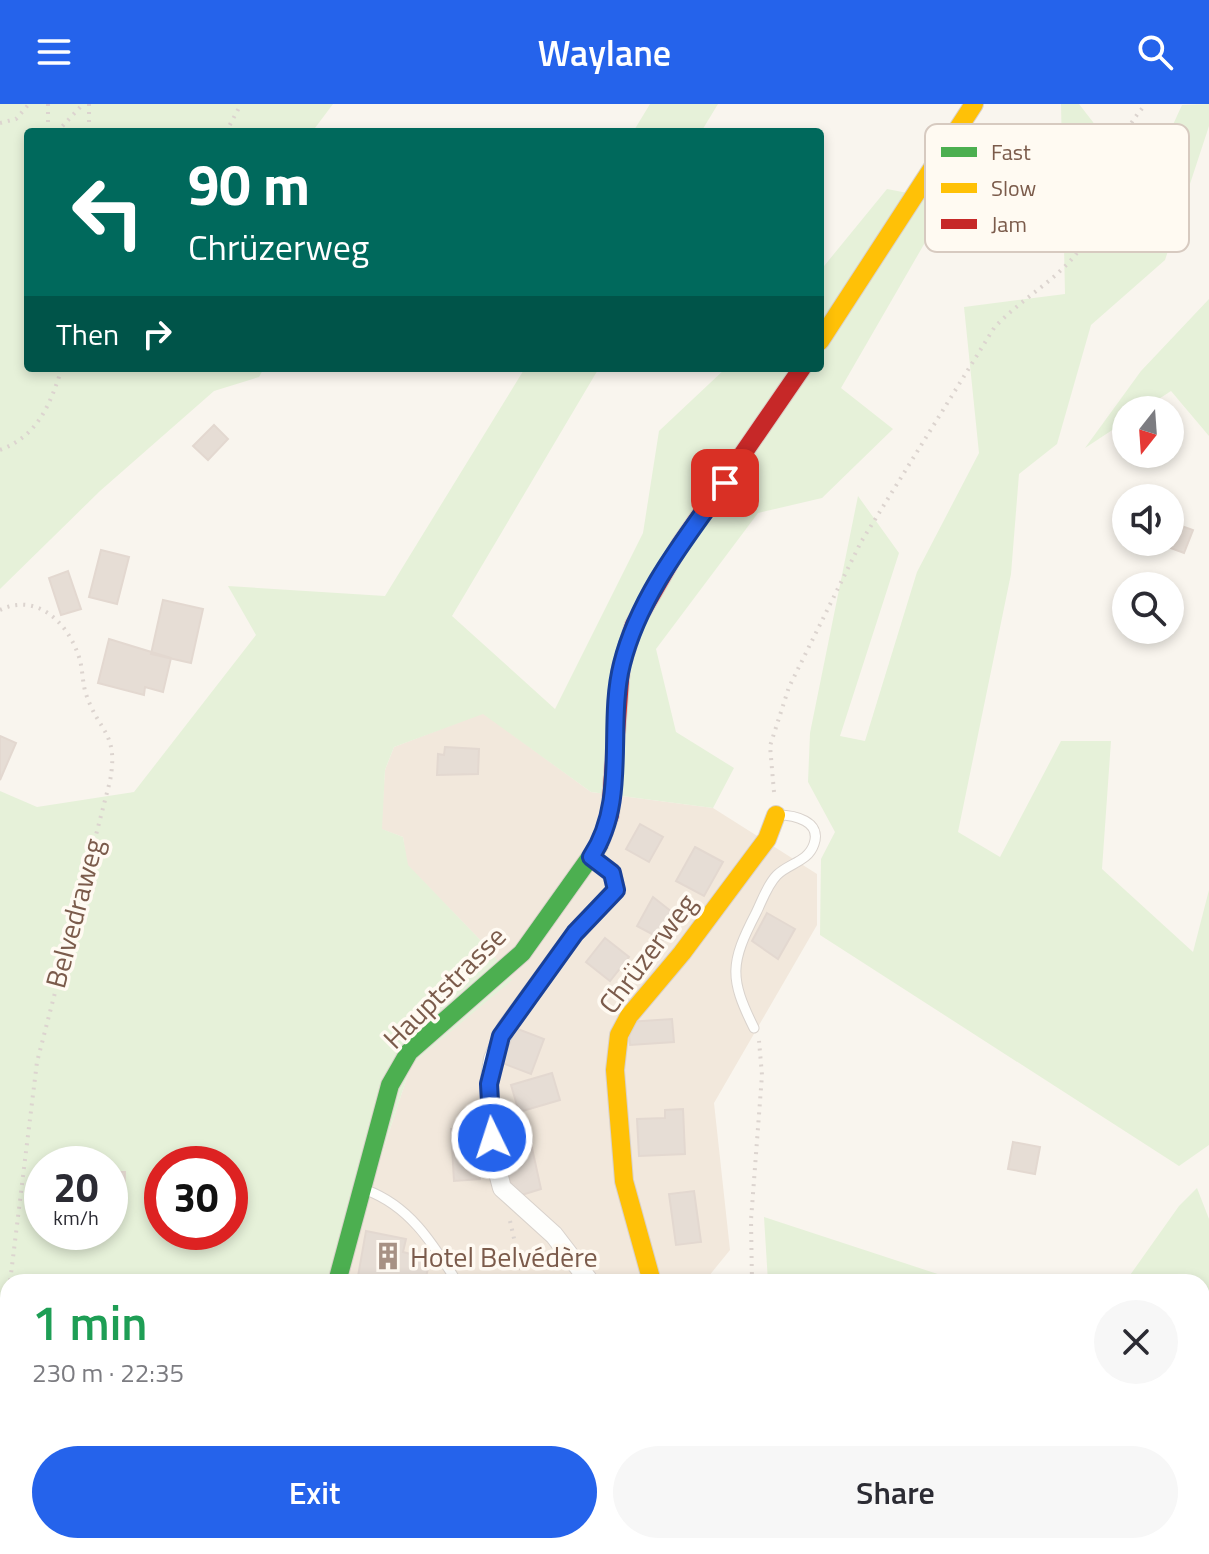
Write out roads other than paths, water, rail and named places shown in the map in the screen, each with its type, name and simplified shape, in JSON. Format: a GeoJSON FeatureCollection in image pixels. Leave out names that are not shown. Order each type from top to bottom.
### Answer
{"type":"FeatureCollection","features":[{"type":"Feature","properties":{"kind":"main road"},"geometry":{"type":"LineString","coordinates":[[961,124],[974,104]]}},
{"type":"Feature","properties":{"kind":"main road"},"geometry":{"type":"LineString","coordinates":[[824,335],[925,179]]}},
{"type":"Feature","properties":{"kind":"main road","name":"Hauptstrasse"},"geometry":{"type":"LineString","coordinates":[[339,1274],[390,1085],[409,1052],[522,953],[591,857],[610,815],[621,667],[634,625],[680,545],[799,372]]}},
{"type":"Feature","properties":{"kind":"main road","name":"Chrüzerweg"},"geometry":{"type":"LineString","coordinates":[[650,1274],[624,1181],[615,1070],[619,1035],[629,1016],[682,953],[767,839],[776,815]]}},
{"type":"Feature","properties":{"kind":"street"},"geometry":{"type":"LineString","coordinates":[[584,1274],[554,1235],[502,1188],[495,1162],[489,1097],[493,1059],[506,1028],[575,933],[616,890],[612,873],[591,857]]}},
{"type":"Feature","properties":{"kind":"lane"},"geometry":{"type":"LineString","coordinates":[[754,1028],[733,974],[737,951],[771,883],[809,853],[815,838],[814,829],[800,817],[776,815]]}},
{"type":"Feature","properties":{"kind":"lane"},"geometry":{"type":"LineString","coordinates":[[362,1189],[391,1201],[407,1214],[451,1274]]}},
{"type":"Feature","properties":{"kind":"place","name":"Hotel Belvédère"},"geometry":{"type":"Point","coordinates":[388,1256]}}]}
